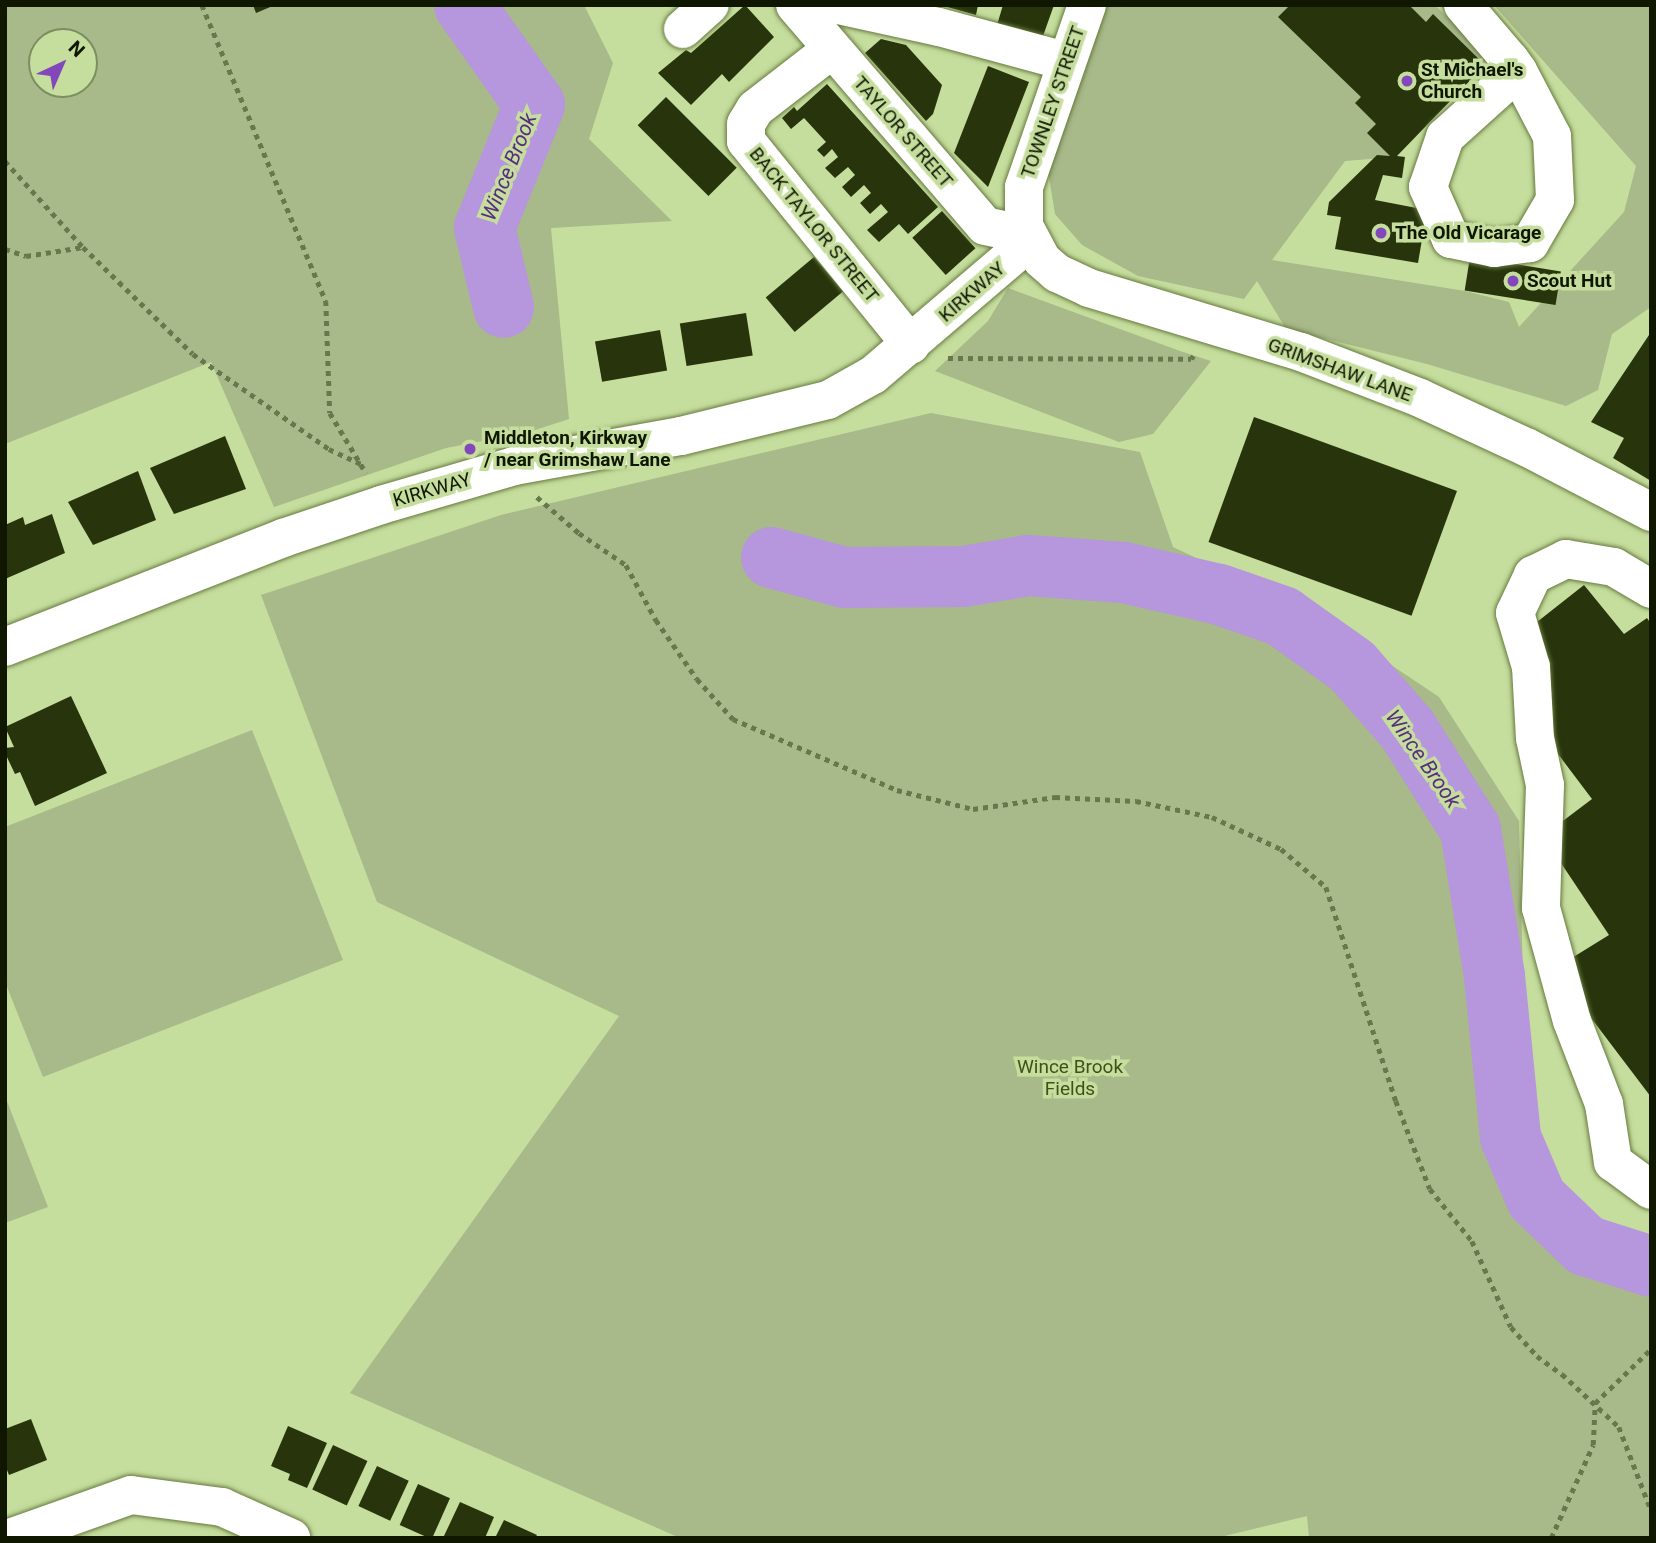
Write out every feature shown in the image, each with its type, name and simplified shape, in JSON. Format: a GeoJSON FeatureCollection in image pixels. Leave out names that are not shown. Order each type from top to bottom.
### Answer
{"type":"FeatureCollection","features":[{"type":"Feature","properties":{"kind":"street"},"geometry":{"type":"LineString","coordinates":[[838,5],[939,27],[1065,61]]}},
{"type":"Feature","properties":{"kind":"street","name":"TOWNLEY STREET"},"geometry":{"type":"LineString","coordinates":[[1027,233],[1024,187],[1065,61],[1087,5]]}},
{"type":"Feature","properties":{"kind":"street"},"geometry":{"type":"LineString","coordinates":[[1463,5],[1518,71]]}},
{"type":"Feature","properties":{"kind":"street","name":"TAYLOR STREET"},"geometry":{"type":"LineString","coordinates":[[803,8],[831,50],[985,226],[1027,233]]}},
{"type":"Feature","properties":{"kind":"street","name":"BACK TAYLOR STREET"},"geometry":{"type":"LineString","coordinates":[[831,50],[755,108],[746,124],[746,141],[917,340]]}},
{"type":"Feature","properties":{"kind":"street","name":"GRIMSHAW LANE"},"geometry":{"type":"LineString","coordinates":[[1027,233],[1042,260],[1057,273],[1078,283],[1131,303],[1301,352],[1420,398],[1528,448],[1651,512]]}},
{"type":"Feature","properties":{"kind":"street","name":"KIRKWAY"},"geometry":{"type":"LineString","coordinates":[[5,647],[283,538],[381,505],[514,466],[681,436],[828,400],[851,390],[917,340],[1027,233]]}},
{"type":"Feature","properties":{"kind":"street"},"geometry":{"type":"LineString","coordinates":[[1651,589],[1614,568],[1566,559],[1534,575],[1516,613],[1531,667],[1535,738],[1545,785],[1541,908],[1572,1021],[1604,1104],[1613,1162],[1651,1190]]}},
{"type":"Feature","properties":{"kind":"street"},"geometry":{"type":"LineString","coordinates":[[10,1538],[131,1495],[222,1507],[290,1538]]}},
{"type":"Feature","properties":{"kind":"path"},"geometry":{"type":"LineString","coordinates":[[202,5],[326,300],[330,413],[381,505]]}},
{"type":"Feature","properties":{"kind":"path"},"geometry":{"type":"LineString","coordinates":[[5,161],[83,247],[193,354],[329,449],[361,465]]}},
{"type":"Feature","properties":{"kind":"path"},"geometry":{"type":"LineString","coordinates":[[5,249],[26,256],[83,247]]}},
{"type":"Feature","properties":{"kind":"path"},"geometry":{"type":"LineString","coordinates":[[917,340],[943,358],[1191,359],[1214,327]]}},
{"type":"Feature","properties":{"kind":"path"},"geometry":{"type":"LineString","coordinates":[[514,466],[523,486],[579,533],[626,565],[656,620],[690,669],[733,719],[897,790],[973,809],[1055,797],[1136,801],[1212,817],[1281,849],[1326,887],[1396,1101],[1430,1189],[1472,1241],[1511,1327],[1537,1356],[1595,1402],[1619,1427],[1651,1510]]}},
{"type":"Feature","properties":{"kind":"path"},"geometry":{"type":"LineString","coordinates":[[1551,1538],[1593,1445],[1595,1402],[1651,1349]]}},
{"type":"Feature","properties":{"kind":"green space"},"geometry":{"type":"Polygon","coordinates":[[[5,5],[584,5],[613,63],[589,139],[672,221],[551,228],[569,419],[529,432],[446,448],[274,507],[211,362],[5,444],[5,5]]]}},
{"type":"Feature","properties":{"kind":"green space"},"geometry":{"type":"Polygon","coordinates":[[[1108,5],[1435,5],[1488,58],[1394,157],[1345,161],[1272,260],[1465,291],[1509,302],[1519,327],[1624,212],[1636,166],[1494,5],[1648,5],[1651,8],[1651,307],[1612,334],[1598,390],[1566,406],[1427,364],[1286,329],[1257,281],[1244,299],[1138,276],[1082,245],[1055,214],[1047,165],[1108,5]]]}},
{"type":"Feature","properties":{"kind":"green space"},"geometry":{"type":"Polygon","coordinates":[[[1008,288],[1211,361],[1153,434],[1119,442],[935,371],[988,321],[1008,288]]]}},
{"type":"Feature","properties":{"kind":"green space","name":"Wince Brook Fields"},"geometry":{"type":"Polygon","coordinates":[[[931,413],[1140,452],[1173,547],[1315,614],[1439,697],[1519,821],[1526,1098],[1553,1201],[1651,1252],[1651,1538],[1309,1538],[1307,1516],[1216,1538],[680,1538],[350,1393],[619,1016],[377,902],[261,595],[501,515],[931,413]]]}},
{"type":"Feature","properties":{"kind":"green space"},"geometry":{"type":"Polygon","coordinates":[[[252,730],[343,960],[43,1077],[5,982],[5,827],[252,730]]]}},
{"type":"Feature","properties":{"kind":"green space"},"geometry":{"type":"Polygon","coordinates":[[[5,1096],[48,1207],[5,1223],[5,1096]]]}},
{"type":"Feature","properties":{"kind":"building"},"geometry":{"type":"Polygon","coordinates":[[[253,5],[275,5],[256,13],[253,5]]]}},
{"type":"Feature","properties":{"kind":"building"},"geometry":{"type":"Polygon","coordinates":[[[745,5],[774,37],[729,82],[722,74],[691,105],[658,73],[686,50],[691,53],[745,5]]]}},
{"type":"Feature","properties":{"kind":"building"},"geometry":{"type":"Polygon","coordinates":[[[940,5],[978,5],[976,15],[940,5]]]}},
{"type":"Feature","properties":{"kind":"building"},"geometry":{"type":"Polygon","coordinates":[[[1003,5],[1054,5],[1043,36],[997,25],[1003,5]]]}},
{"type":"Feature","properties":{"kind":"building","name":"St Michael's Church"},"geometry":{"type":"Polygon","coordinates":[[[1290,5],[1409,5],[1426,22],[1433,14],[1485,65],[1397,156],[1405,157],[1402,178],[1383,175],[1375,200],[1427,210],[1418,263],[1335,249],[1341,217],[1327,215],[1329,202],[1377,155],[1390,156],[1367,133],[1376,124],[1355,103],[1361,97],[1278,17],[1290,5]]]}},
{"type":"Feature","properties":{"kind":"building"},"geometry":{"type":"Polygon","coordinates":[[[881,39],[906,45],[942,85],[933,114],[926,121],[865,53],[881,39]]]}},
{"type":"Feature","properties":{"kind":"building"},"geometry":{"type":"Polygon","coordinates":[[[988,66],[1029,82],[988,187],[954,153],[988,66]]]}},
{"type":"Feature","properties":{"kind":"building"},"geometry":{"type":"Polygon","coordinates":[[[827,84],[938,207],[908,234],[899,224],[879,242],[867,230],[888,212],[881,204],[870,214],[860,203],[871,193],[864,185],[851,197],[842,187],[855,175],[848,167],[835,178],[825,168],[838,157],[832,149],[824,157],[817,150],[826,142],[804,118],[791,129],[782,118],[794,107],[797,111],[827,84]]]}},
{"type":"Feature","properties":{"kind":"building"},"geometry":{"type":"Polygon","coordinates":[[[666,97],[737,168],[708,196],[638,125],[666,97]]]}},
{"type":"Feature","properties":{"kind":"building"},"geometry":{"type":"Polygon","coordinates":[[[942,211],[975,248],[946,275],[912,238],[942,211]]]}},
{"type":"Feature","properties":{"kind":"building"},"geometry":{"type":"Polygon","coordinates":[[[814,257],[843,291],[795,332],[766,297],[814,257]]]}},
{"type":"Feature","properties":{"kind":"building","name":"Scout Hut"},"geometry":{"type":"Polygon","coordinates":[[[1470,257],[1561,271],[1556,305],[1465,291],[1470,257]]]}},
{"type":"Feature","properties":{"kind":"building"},"geometry":{"type":"Polygon","coordinates":[[[746,313],[753,355],[687,366],[680,323],[746,313]]]}},
{"type":"Feature","properties":{"kind":"building"},"geometry":{"type":"Polygon","coordinates":[[[660,330],[667,370],[602,382],[595,341],[660,330]]]}},
{"type":"Feature","properties":{"kind":"building"},"geometry":{"type":"Polygon","coordinates":[[[1651,332],[1651,481],[1613,458],[1624,438],[1591,422],[1651,332]]]}},
{"type":"Feature","properties":{"kind":"building"},"geometry":{"type":"Polygon","coordinates":[[[1254,417],[1457,491],[1411,616],[1209,542],[1254,417]]]}},
{"type":"Feature","properties":{"kind":"building"},"geometry":{"type":"Polygon","coordinates":[[[225,436],[246,489],[174,514],[150,468],[225,436]]]}},
{"type":"Feature","properties":{"kind":"building"},"geometry":{"type":"Polygon","coordinates":[[[138,471],[156,520],[93,545],[68,502],[138,471]]]}},
{"type":"Feature","properties":{"kind":"building"},"geometry":{"type":"Polygon","coordinates":[[[52,514],[65,553],[5,579],[5,525],[23,517],[25,525],[52,514]]]}},
{"type":"Feature","properties":{"kind":"building"},"geometry":{"type":"Polygon","coordinates":[[[1584,585],[1624,634],[1647,618],[1651,624],[1651,1097],[1554,969],[1609,935],[1543,836],[1592,799],[1524,709],[1509,644],[1584,585]]]}},
{"type":"Feature","properties":{"kind":"building"},"geometry":{"type":"Polygon","coordinates":[[[71,696],[107,773],[35,806],[20,772],[15,774],[5,753],[5,748],[14,747],[5,727],[71,696]]]}},
{"type":"Feature","properties":{"kind":"building"},"geometry":{"type":"Polygon","coordinates":[[[31,1419],[47,1460],[9,1475],[5,1465],[5,1429],[31,1419]]]}},
{"type":"Feature","properties":{"kind":"building"},"geometry":{"type":"Polygon","coordinates":[[[288,1426],[327,1443],[307,1488],[288,1480],[290,1474],[271,1466],[288,1426]]]}},
{"type":"Feature","properties":{"kind":"building"},"geometry":{"type":"Polygon","coordinates":[[[333,1445],[367,1461],[347,1505],[312,1489],[333,1445]]]}},
{"type":"Feature","properties":{"kind":"building"},"geometry":{"type":"Polygon","coordinates":[[[377,1466],[409,1481],[390,1521],[358,1506],[377,1466]]]}},
{"type":"Feature","properties":{"kind":"building"},"geometry":{"type":"Polygon","coordinates":[[[418,1484],[450,1498],[432,1538],[400,1525],[418,1484]]]}},
{"type":"Feature","properties":{"kind":"building"},"geometry":{"type":"Polygon","coordinates":[[[460,1502],[494,1517],[485,1538],[443,1538],[460,1502]]]}},
{"type":"Feature","properties":{"kind":"building"},"geometry":{"type":"Polygon","coordinates":[[[504,1520],[537,1535],[535,1538],[495,1538],[504,1520]]]}},
{"type":"Feature","properties":{"kind":"waterway","name":"Wince Brook"},"geometry":{"type":"LineString","coordinates":[[464,5],[534,104],[484,227],[503,307]]}},
{"type":"Feature","properties":{"kind":"waterway","name":"Wince Brook"},"geometry":{"type":"LineString","coordinates":[[771,557],[844,577],[963,576],[1028,565],[1123,572],[1219,594],[1282,616],[1352,666],[1407,729],[1470,829],[1494,976],[1510,1137],[1536,1198],[1585,1245],[1651,1266]]}},
{"type":"Feature","properties":{"kind":"place","name":"St Michael's Church"},"geometry":{"type":"Point","coordinates":[1407,81]}},
{"type":"Feature","properties":{"kind":"place","name":"The Old Vicarage"},"geometry":{"type":"Point","coordinates":[1381,233]}},
{"type":"Feature","properties":{"kind":"place","name":"Scout Hut"},"geometry":{"type":"Point","coordinates":[1513,281]}},
{"type":"Feature","properties":{"kind":"place","name":"Middleton, Kirkway / near Grimshaw Lane"},"geometry":{"type":"Point","coordinates":[470,449]}}]}
